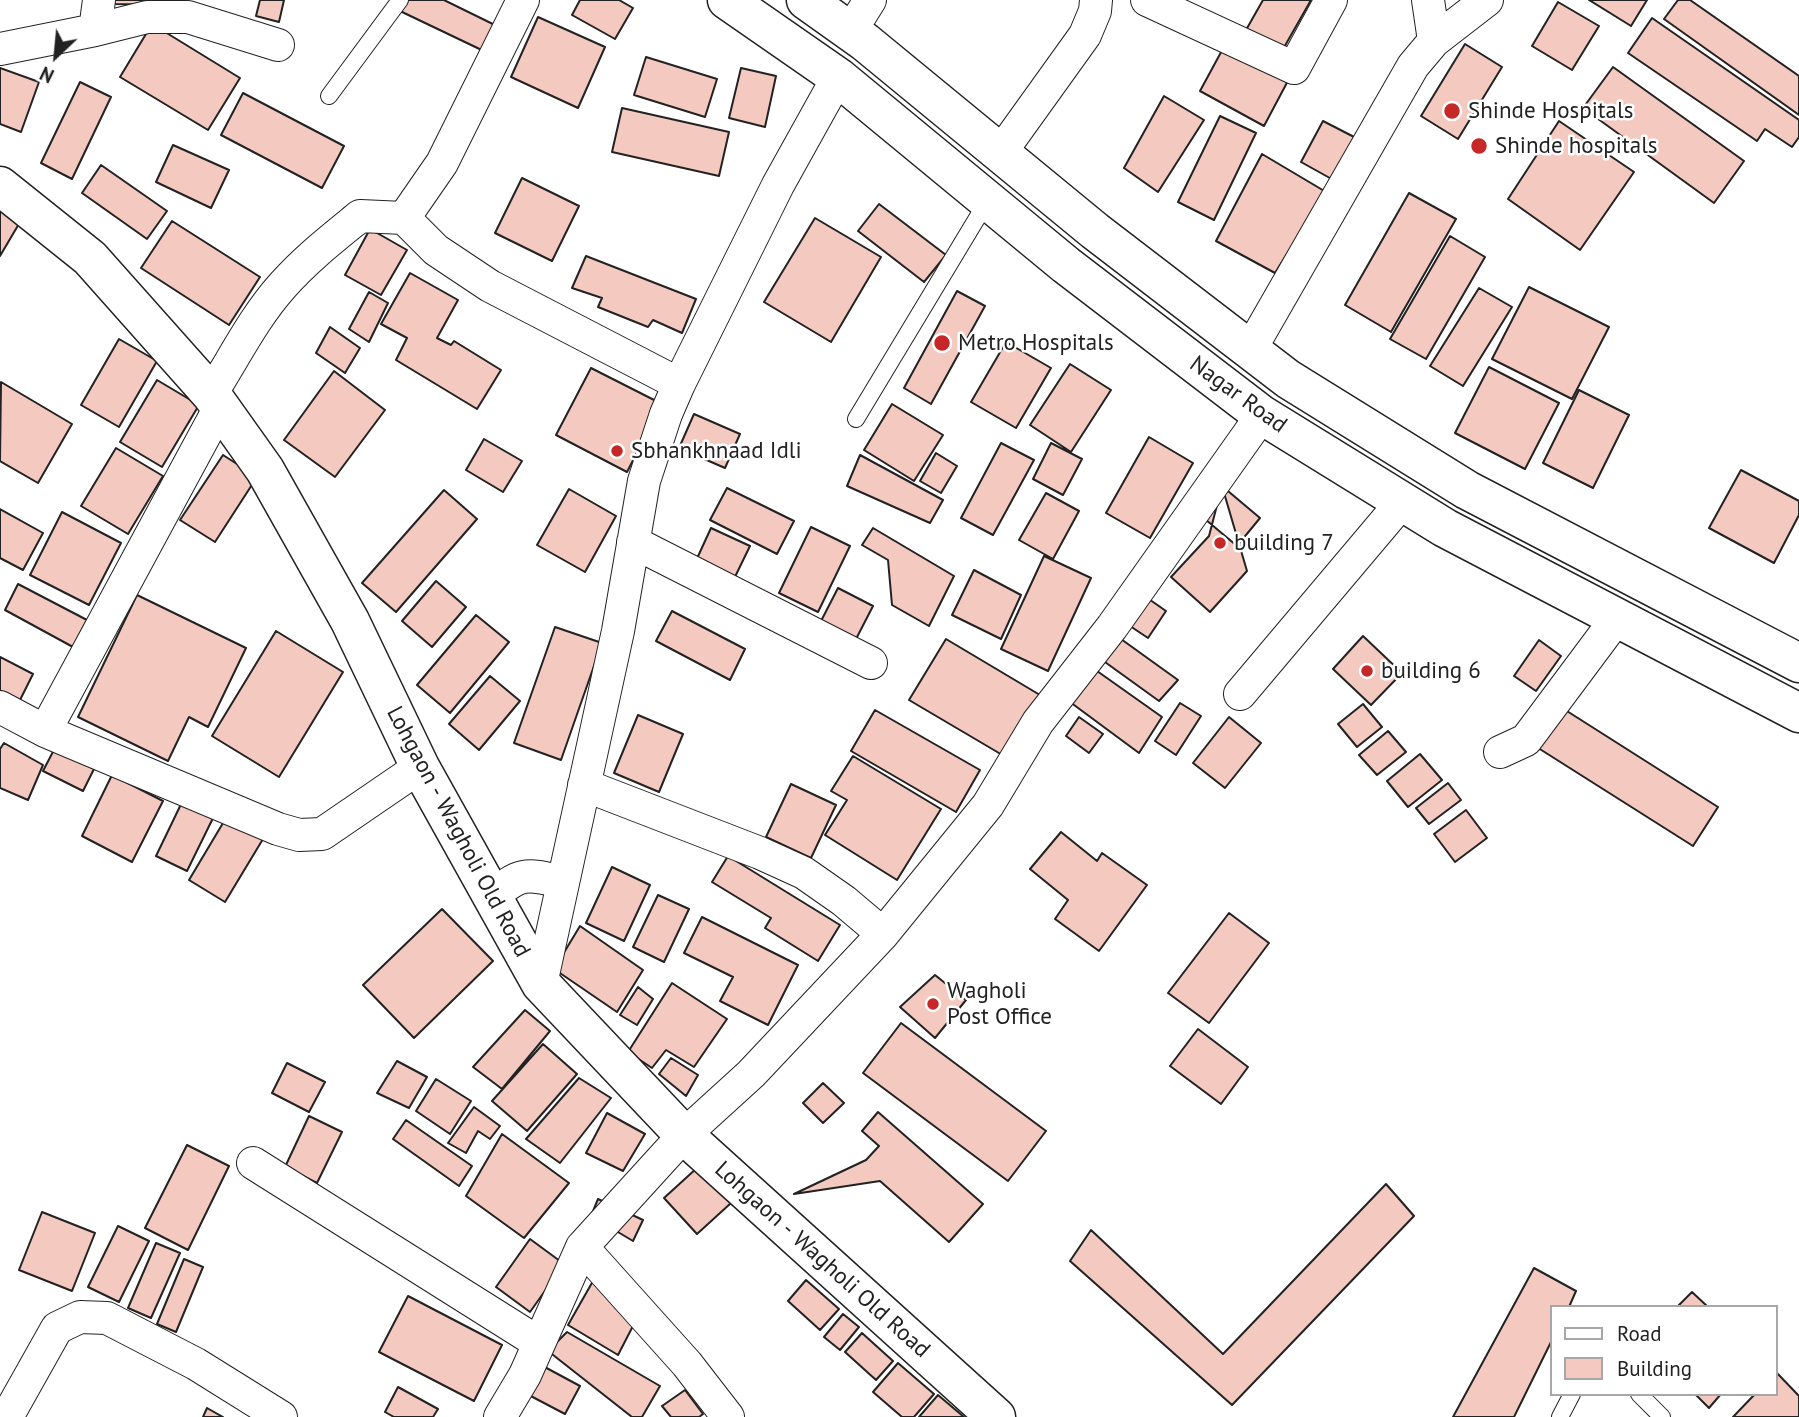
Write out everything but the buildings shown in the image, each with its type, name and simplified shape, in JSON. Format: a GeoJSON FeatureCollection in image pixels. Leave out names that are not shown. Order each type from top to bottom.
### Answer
{"type":"FeatureCollection","features":[{"type":"Feature","properties":{"kind":"main road","name":"Nagar Road"},"geometry":{"type":"LineString","coordinates":[[727,0],[838,77],[1066,265],[1262,415],[1445,528],[1799,713]]}},
{"type":"Feature","properties":{"kind":"main road","name":"Nagar Road"},"geometry":{"type":"LineString","coordinates":[[806,0],[860,16],[1001,152],[1095,231],[1288,379],[1467,490],[1799,663]]}},
{"type":"Feature","properties":{"kind":"main road","name":"Lohgaon - Wagholi Old Road"},"geometry":{"type":"LineString","coordinates":[[0,186],[90,258],[216,401],[265,470],[350,621],[420,767],[541,984],[684,1135],[996,1417]]}},
{"type":"Feature","properties":{"kind":"street"},"geometry":{"type":"LineString","coordinates":[[404,218],[442,163],[523,0]]}},
{"type":"Feature","properties":{"kind":"street"},"geometry":{"type":"LineString","coordinates":[[1001,152],[1084,35],[1095,11],[1096,0]]}},
{"type":"Feature","properties":{"kind":"street"},"geometry":{"type":"LineString","coordinates":[[1147,0],[1294,68],[1331,0]]}},
{"type":"Feature","properties":{"kind":"street"},"geometry":{"type":"LineString","coordinates":[[1428,0],[1434,41]]}},
{"type":"Feature","properties":{"kind":"street"},"geometry":{"type":"LineString","coordinates":[[1250,350],[1413,66],[1434,41],[1487,0]]}},
{"type":"Feature","properties":{"kind":"street"},"geometry":{"type":"LineString","coordinates":[[0,49],[97,15],[188,17],[278,45]]}},
{"type":"Feature","properties":{"kind":"street"},"geometry":{"type":"LineString","coordinates":[[541,984],[618,631],[644,481],[679,384],[778,185],[838,77]]}},
{"type":"Feature","properties":{"kind":"street"},"geometry":{"type":"LineString","coordinates":[[45,731],[256,322],[281,287],[315,252],[360,216],[404,218],[436,250],[490,286],[679,384]]}},
{"type":"Feature","properties":{"kind":"street"},"geometry":{"type":"LineString","coordinates":[[500,1417],[525,1375],[582,1247],[684,1135],[751,1074],[883,934],[988,805],[1038,722],[1112,627],[1262,415]]}},
{"type":"Feature","properties":{"kind":"street"},"geometry":{"type":"LineString","coordinates":[[1240,694],[1402,502]]}},
{"type":"Feature","properties":{"kind":"street"},"geometry":{"type":"LineString","coordinates":[[634,542],[871,663]]}},
{"type":"Feature","properties":{"kind":"street"},"geometry":{"type":"LineString","coordinates":[[1500,752],[1526,740],[1617,618]]}},
{"type":"Feature","properties":{"kind":"street"},"geometry":{"type":"LineString","coordinates":[[0,708],[45,731],[278,829],[299,835],[322,834],[420,767]]}},
{"type":"Feature","properties":{"kind":"street"},"geometry":{"type":"LineString","coordinates":[[584,785],[804,873],[844,901],[883,934]]}},
{"type":"Feature","properties":{"kind":"street"},"geometry":{"type":"LineString","coordinates":[[492,897],[509,881],[523,876],[563,882]]}},
{"type":"Feature","properties":{"kind":"street"},"geometry":{"type":"LineString","coordinates":[[253,1163],[539,1343]]}},
{"type":"Feature","properties":{"kind":"street"},"geometry":{"type":"LineString","coordinates":[[582,1247],[687,1364],[728,1417]]}},
{"type":"Feature","properties":{"kind":"street"},"geometry":{"type":"LineString","coordinates":[[7,1417],[57,1328],[80,1317],[107,1318],[196,1364],[281,1417]]}},
{"type":"Feature","properties":{"kind":"lane"},"geometry":{"type":"LineString","coordinates":[[329,96],[400,0]]}},
{"type":"Feature","properties":{"kind":"lane"},"geometry":{"type":"LineString","coordinates":[[856,419],[988,200]]}},
{"type":"Feature","properties":{"kind":"lane"},"geometry":{"type":"LineString","coordinates":[[1560,1417],[1571,1396]]}},
{"type":"Feature","properties":{"kind":"lane"},"geometry":{"type":"LineString","coordinates":[[1641,1396],[1662,1417]]}},
{"type":"Feature","properties":{"kind":"place","name":"Shinde Hospitals"},"geometry":{"type":"Point","coordinates":[1452,111]}},
{"type":"Feature","properties":{"kind":"place","name":"Shinde hospitals"},"geometry":{"type":"Point","coordinates":[1479,146]}},
{"type":"Feature","properties":{"kind":"place","name":"Metro Hospitals"},"geometry":{"type":"Point","coordinates":[942,343]}},
{"type":"Feature","properties":{"kind":"place","name":"Sbhankhnaad Idli"},"geometry":{"type":"Point","coordinates":[617,451]}},
{"type":"Feature","properties":{"kind":"place","name":"building 7"},"geometry":{"type":"Point","coordinates":[1220,543]}},
{"type":"Feature","properties":{"kind":"place","name":"building 6"},"geometry":{"type":"Point","coordinates":[1367,671]}},
{"type":"Feature","properties":{"kind":"place","name":"Wagholi Post Office"},"geometry":{"type":"Point","coordinates":[933,1004]}}]}
